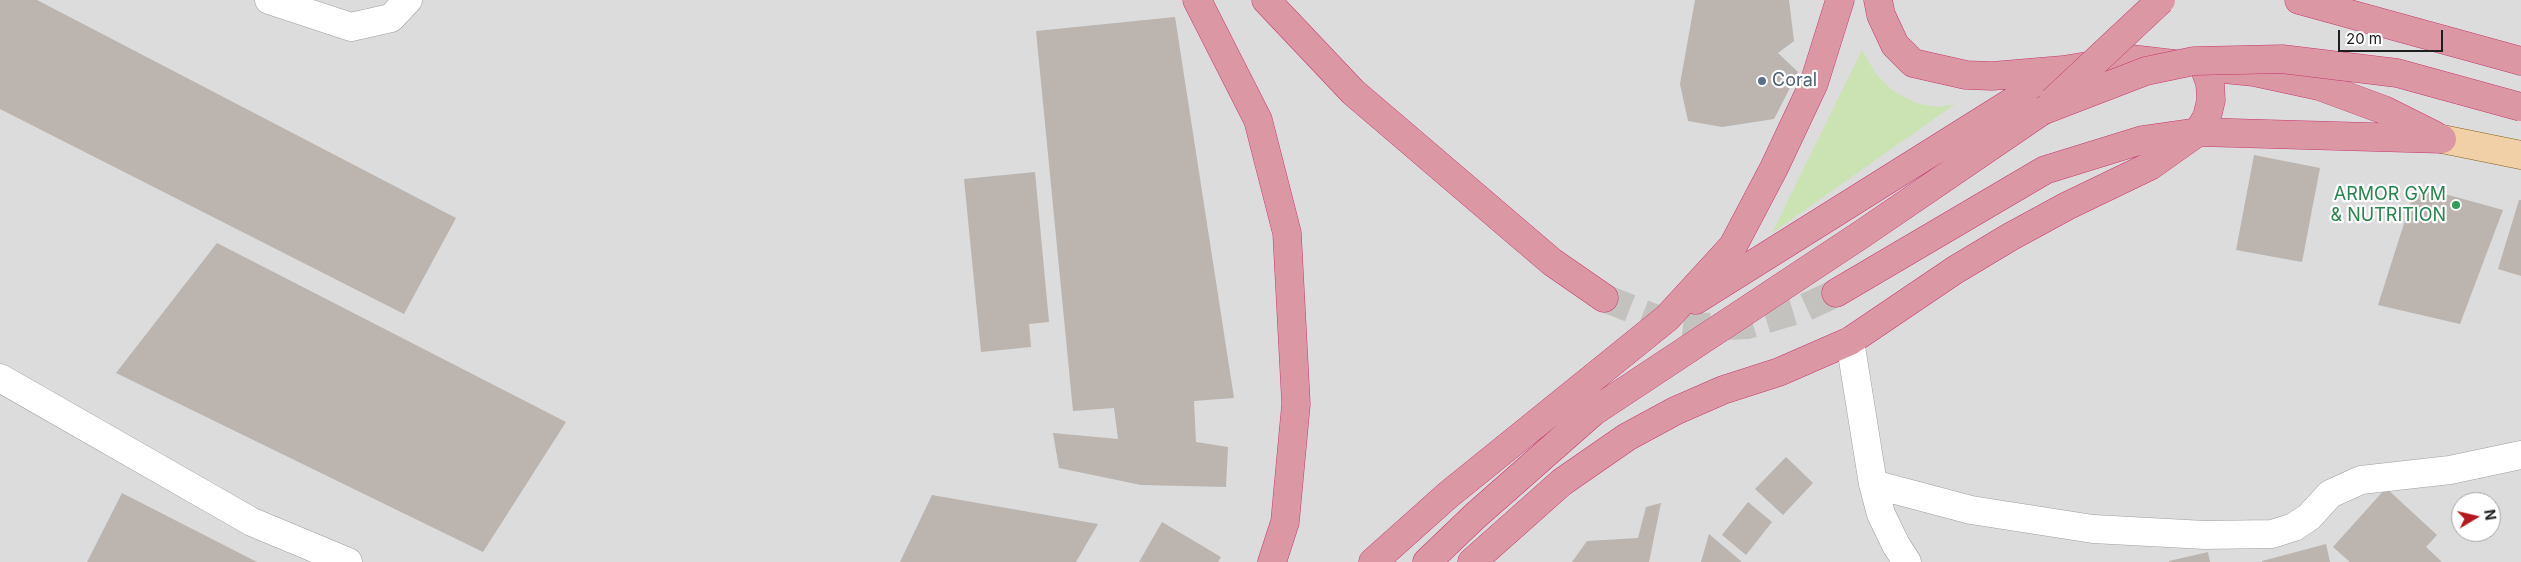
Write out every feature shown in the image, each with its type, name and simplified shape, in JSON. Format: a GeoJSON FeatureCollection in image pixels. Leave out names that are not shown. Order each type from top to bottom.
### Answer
{"type":"FeatureCollection","features":[{"type":"Feature","properties":{"kind":"highway"},"geometry":{"type":"LineString","coordinates":[[1197,0],[1258,120],[1287,233],[1296,404],[1285,522],[1272,562]]}},
{"type":"Feature","properties":{"kind":"highway"},"geometry":{"type":"LineString","coordinates":[[1266,0],[1353,92],[1552,262],[1604,298]]}},
{"type":"Feature","properties":{"kind":"highway"},"geometry":{"type":"LineString","coordinates":[[1667,318],[1733,246],[1774,168],[1814,83],[1840,0]]}},
{"type":"Feature","properties":{"kind":"highway"},"geometry":{"type":"LineString","coordinates":[[1878,0],[1881,16],[1894,45],[1913,63],[1966,75],[1992,76],[2063,70],[2131,59],[2254,72],[2319,86],[2384,110],[2442,139]]}},
{"type":"Feature","properties":{"kind":"highway"},"geometry":{"type":"LineString","coordinates":[[1427,562],[1475,516],[1593,412],[1862,234],[2042,111],[2161,0]]}},
{"type":"Feature","properties":{"kind":"highway"},"geometry":{"type":"LineString","coordinates":[[2299,0],[2521,61]]}},
{"type":"Feature","properties":{"kind":"highway"},"geometry":{"type":"LineString","coordinates":[[2042,111],[2146,71],[2194,61],[2282,59],[2397,73],[2521,107]]}},
{"type":"Feature","properties":{"kind":"highway"},"geometry":{"type":"LineString","coordinates":[[1472,562],[1562,482],[1627,437],[1675,411],[1723,390],[1779,372],[1850,341],[1955,270],[2059,210],[2150,166],[2198,132],[2207,117],[2211,100],[2210,83],[2204,67]]}},
{"type":"Feature","properties":{"kind":"highway"},"geometry":{"type":"LineString","coordinates":[[1373,562],[1448,496],[1667,318],[2063,70]]}},
{"type":"Feature","properties":{"kind":"highway"},"geometry":{"type":"LineString","coordinates":[[1836,293],[2044,170],[2142,140],[2198,132],[2442,139]]}},
{"type":"Feature","properties":{"kind":"main road"},"geometry":{"type":"LineString","coordinates":[[2442,139],[2521,155]]}},
{"type":"Feature","properties":{"kind":"street"},"geometry":{"type":"LineString","coordinates":[[269,0],[351,28],[391,18],[408,0]]}},
{"type":"Feature","properties":{"kind":"street"},"geometry":{"type":"LineString","coordinates":[[1850,341],[1873,484],[1881,514],[1896,545],[1907,562]]}},
{"type":"Feature","properties":{"kind":"street"},"geometry":{"type":"LineString","coordinates":[[0,378],[252,522],[348,562]]}},
{"type":"Feature","properties":{"kind":"street"},"geometry":{"type":"LineString","coordinates":[[1873,484],[1971,510],[2093,529],[2205,535],[2272,534],[2294,527],[2309,518],[2330,494],[2361,480],[2450,470],[2521,456]]}},
{"type":"Feature","properties":{"kind":"shaded area"},"geometry":{"type":"Polygon","coordinates":[[[0,0],[2521,0],[2521,562],[0,562],[0,0]]]}},
{"type":"Feature","properties":{"kind":"green space"},"geometry":{"type":"Polygon","coordinates":[[[1862,50],[1876,74],[1893,91],[1916,103],[1938,107],[1955,104],[1772,233],[1862,50]]]}},
{"type":"Feature","properties":{"kind":"building"},"geometry":{"type":"Polygon","coordinates":[[[0,0],[37,0],[456,218],[404,314],[0,109],[0,0]]]}},
{"type":"Feature","properties":{"kind":"building"},"geometry":{"type":"Polygon","coordinates":[[[1695,0],[1789,0],[1794,41],[1778,53],[1798,72],[1774,119],[1722,127],[1688,121],[1680,84],[1695,0]]]}},
{"type":"Feature","properties":{"kind":"building"},"geometry":{"type":"Polygon","coordinates":[[[1175,17],[1234,398],[1194,401],[1196,442],[1228,447],[1226,487],[1141,485],[1059,468],[1053,433],[1118,439],[1114,408],[1073,411],[1036,31],[1175,17]]]}},
{"type":"Feature","properties":{"kind":"building"},"geometry":{"type":"Polygon","coordinates":[[[2254,155],[2320,168],[2302,262],[2236,250],[2254,155]]]}},
{"type":"Feature","properties":{"kind":"building"},"geometry":{"type":"Polygon","coordinates":[[[1035,172],[1049,322],[1029,324],[1031,347],[981,352],[964,179],[1035,172]]]}},
{"type":"Feature","properties":{"kind":"building"},"geometry":{"type":"Polygon","coordinates":[[[2416,186],[2503,210],[2460,324],[2378,305],[2416,186]]]}},
{"type":"Feature","properties":{"kind":"building"},"geometry":{"type":"Polygon","coordinates":[[[2519,200],[2521,200],[2521,276],[2498,269],[2519,200]]]}},
{"type":"Feature","properties":{"kind":"building"},"geometry":{"type":"Polygon","coordinates":[[[217,243],[566,422],[483,552],[116,373],[217,243]]]}},
{"type":"Feature","properties":{"kind":"building"},"geometry":{"type":"Polygon","coordinates":[[[1786,457],[1813,483],[1783,515],[1755,489],[1786,457]]]}},
{"type":"Feature","properties":{"kind":"building"},"geometry":{"type":"Polygon","coordinates":[[[2386,488],[2437,535],[2426,547],[2442,562],[2350,562],[2333,547],[2386,488]]]}},
{"type":"Feature","properties":{"kind":"building"},"geometry":{"type":"Polygon","coordinates":[[[122,493],[257,562],[87,562],[122,493]]]}},
{"type":"Feature","properties":{"kind":"building"},"geometry":{"type":"Polygon","coordinates":[[[932,495],[1098,524],[1076,562],[900,562],[932,495]]]}},
{"type":"Feature","properties":{"kind":"building"},"geometry":{"type":"Polygon","coordinates":[[[1748,502],[1772,522],[1746,555],[1722,535],[1748,502]]]}},
{"type":"Feature","properties":{"kind":"building"},"geometry":{"type":"Polygon","coordinates":[[[1661,503],[1649,562],[1572,562],[1587,541],[1638,538],[1646,507],[1661,503]]]}},
{"type":"Feature","properties":{"kind":"building"},"geometry":{"type":"Polygon","coordinates":[[[1162,522],[1221,557],[1218,562],[1139,562],[1162,522]]]}},
{"type":"Feature","properties":{"kind":"building"},"geometry":{"type":"Polygon","coordinates":[[[1709,534],[1742,562],[1701,562],[1709,534]]]}},
{"type":"Feature","properties":{"kind":"building"},"geometry":{"type":"Polygon","coordinates":[[[2326,544],[2330,562],[2262,562],[2262,561],[2326,544]]]}},
{"type":"Feature","properties":{"kind":"building"},"geometry":{"type":"Polygon","coordinates":[[[2208,552],[2210,562],[2169,562],[2169,561],[2208,552]]]}},
{"type":"Feature","properties":{"kind":"tunnel"},"geometry":{"type":"LineString","coordinates":[[1604,298],[1667,323],[1703,327],[1747,325],[1804,308],[1836,293]]}},
{"type":"Feature","properties":{"kind":"place","name":"Coral"},"geometry":{"type":"Point","coordinates":[1762,81]}},
{"type":"Feature","properties":{"kind":"place","name":"ARMOR GYM & NUTRITION"},"geometry":{"type":"Point","coordinates":[2456,205]}}]}
